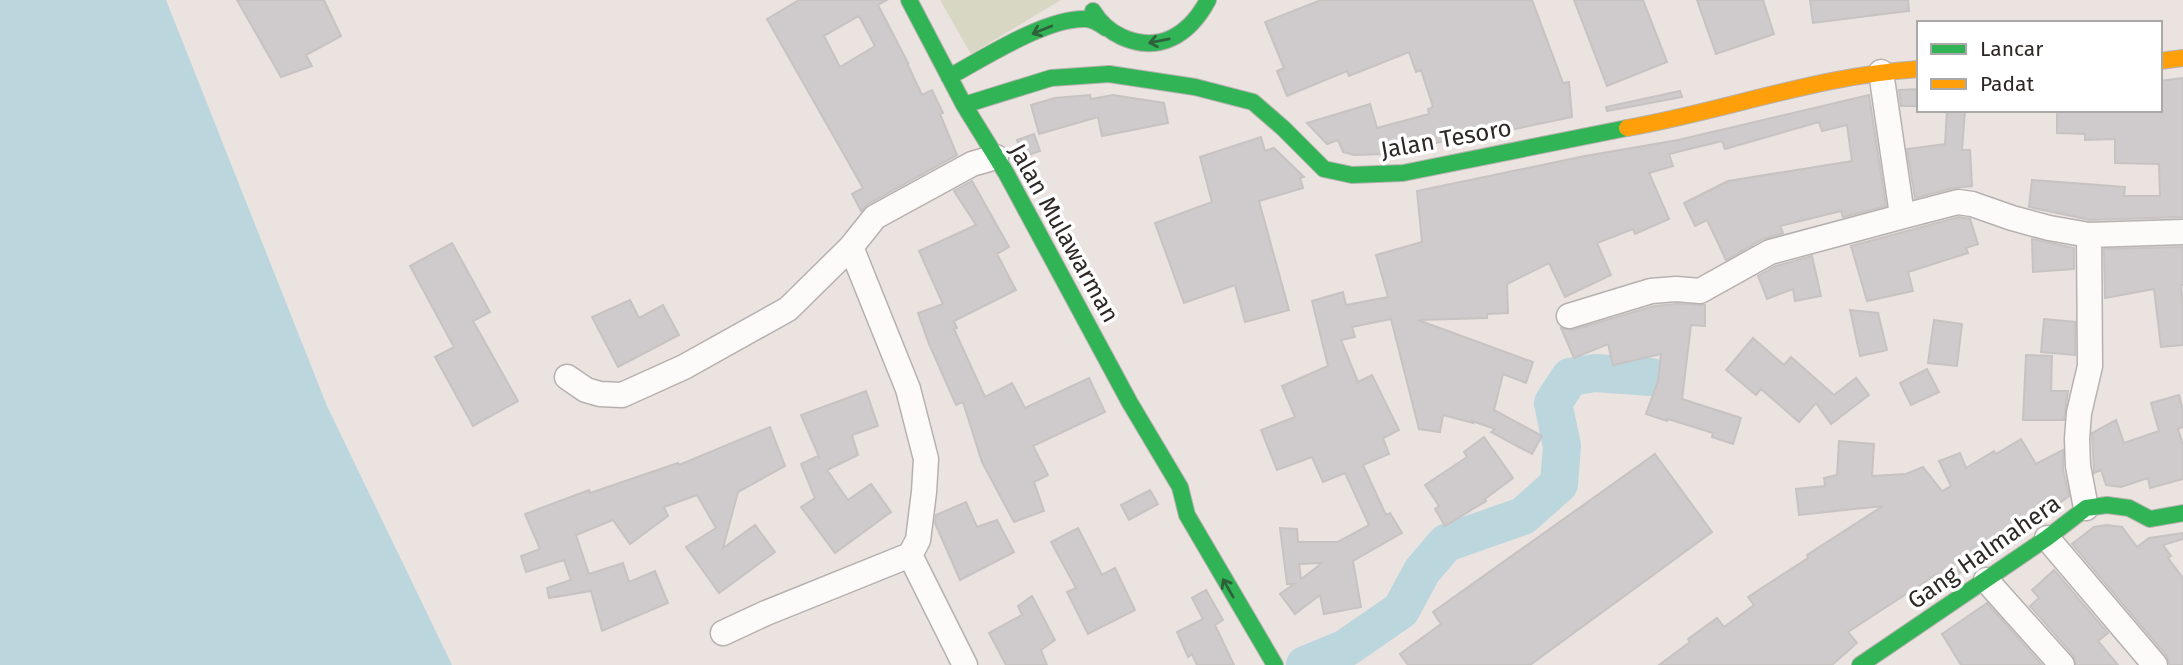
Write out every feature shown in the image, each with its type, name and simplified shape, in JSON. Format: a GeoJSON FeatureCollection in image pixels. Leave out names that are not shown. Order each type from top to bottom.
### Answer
{"type":"FeatureCollection","features":[{"type":"Feature","properties":{"kind":"main road","name":"Jalan Mulawarman"},"geometry":{"type":"LineString","coordinates":[[909,0],[964,105],[996,157],[1130,403],[1180,487],[1204,510]]}},
{"type":"Feature","properties":{"kind":"main road"},"geometry":{"type":"LineString","coordinates":[[1088,0],[1106,28]]}},
{"type":"Feature","properties":{"kind":"main road"},"geometry":{"type":"LineString","coordinates":[[949,77],[1022,38],[1058,24],[1088,18],[1125,39],[1146,44],[1168,41],[1187,30],[1202,15],[1208,0]]}},
{"type":"Feature","properties":{"kind":"main road"},"geometry":{"type":"LineString","coordinates":[[2162,61],[2183,58]]}},
{"type":"Feature","properties":{"kind":"main road","name":"Jalan Tesoro"},"geometry":{"type":"LineString","coordinates":[[964,105],[1051,78],[1109,74],[1182,85],[1253,102],[1324,169],[1352,175],[1403,173],[1581,136],[1674,120],[1881,72],[1917,69]]}},
{"type":"Feature","properties":{"kind":"main road","name":"Jalan Mulawarman"},"geometry":{"type":"LineString","coordinates":[[1180,487],[1187,516],[1275,665]]}},
{"type":"Feature","properties":{"kind":"main road","name":"Gang Halmahera"},"geometry":{"type":"LineString","coordinates":[[1860,665],[2047,538],[2085,508],[2106,505],[2129,508],[2150,519],[2183,513]]}},
{"type":"Feature","properties":{"kind":"street"},"geometry":{"type":"LineString","coordinates":[[1881,72],[1904,216]]}},
{"type":"Feature","properties":{"kind":"street"},"geometry":{"type":"LineString","coordinates":[[567,377],[586,390],[622,395],[684,367],[788,309],[851,247],[875,217],[972,164],[996,157]]}},
{"type":"Feature","properties":{"kind":"street"},"geometry":{"type":"LineString","coordinates":[[1569,316],[1651,291],[1700,291],[1770,252],[1958,201],[2049,228],[2089,235],[2183,232]]}},
{"type":"Feature","properties":{"kind":"street"},"geometry":{"type":"LineString","coordinates":[[2085,508],[2078,466],[2077,439],[2078,413],[2090,366],[2089,235]]}},
{"type":"Feature","properties":{"kind":"street"},"geometry":{"type":"LineString","coordinates":[[723,633],[910,555],[918,540],[926,459],[908,389],[851,247]]}},
{"type":"Feature","properties":{"kind":"street"},"geometry":{"type":"LineString","coordinates":[[2047,538],[2155,665]]}},
{"type":"Feature","properties":{"kind":"street"},"geometry":{"type":"LineString","coordinates":[[910,555],[965,665]]}},
{"type":"Feature","properties":{"kind":"street"},"geometry":{"type":"LineString","coordinates":[[1986,580],[2062,665]]}},
{"type":"Feature","properties":{"kind":"green space"},"geometry":{"type":"Polygon","coordinates":[[[940,0],[1061,0],[971,54],[940,0]]]}},
{"type":"Feature","properties":{"kind":"water"},"geometry":{"type":"Polygon","coordinates":[[[0,0],[166,0],[327,406],[452,665],[0,665],[0,0]]]}},
{"type":"Feature","properties":{"kind":"building"},"geometry":{"type":"Polygon","coordinates":[[[237,0],[324,0],[341,36],[306,55],[312,66],[281,77],[237,0]]]}},
{"type":"Feature","properties":{"kind":"building"},"geometry":{"type":"Polygon","coordinates":[[[799,0],[887,0],[878,5],[922,95],[932,90],[957,155],[868,204],[861,211],[852,194],[863,188],[767,19],[799,0]],[[859,16],[824,36],[840,67],[875,46],[859,16]]]}},
{"type":"Feature","properties":{"kind":"building"},"geometry":{"type":"Polygon","coordinates":[[[1321,0],[1532,0],[1563,83],[1569,82],[1572,117],[1453,142],[1452,139],[1398,153],[1396,149],[1384,154],[1354,155],[1343,152],[1338,140],[1327,144],[1307,123],[1370,104],[1377,128],[1429,114],[1428,109],[1433,107],[1421,70],[1416,72],[1409,52],[1349,76],[1347,71],[1287,96],[1277,71],[1284,68],[1265,22],[1321,0]]]}},
{"type":"Feature","properties":{"kind":"building"},"geometry":{"type":"Polygon","coordinates":[[[1574,0],[1643,0],[1667,62],[1607,86],[1574,0]]]}},
{"type":"Feature","properties":{"kind":"building"},"geometry":{"type":"Polygon","coordinates":[[[1697,0],[1763,0],[1774,34],[1716,54],[1697,0]]]}},
{"type":"Feature","properties":{"kind":"building"},"geometry":{"type":"Polygon","coordinates":[[[1810,0],[1908,0],[1909,11],[1813,23],[1810,0]]]}},
{"type":"Feature","properties":{"kind":"building"},"geometry":{"type":"Polygon","coordinates":[[[2183,78],[2183,217],[2090,220],[2029,207],[2032,180],[2125,187],[2124,196],[2160,196],[2159,164],[2115,163],[2115,139],[2085,140],[2085,134],[2057,133],[2057,112],[2162,112],[2162,81],[2183,78]]]}},
{"type":"Feature","properties":{"kind":"building"},"geometry":{"type":"Polygon","coordinates":[[[1917,89],[1917,106],[1901,106],[1899,90],[1917,89]]]}},
{"type":"Feature","properties":{"kind":"building"},"geometry":{"type":"Polygon","coordinates":[[[1680,91],[1682,97],[1607,111],[1606,107],[1680,91]]]}},
{"type":"Feature","properties":{"kind":"building"},"geometry":{"type":"Polygon","coordinates":[[[1090,95],[1091,99],[1113,95],[1164,103],[1168,123],[1102,136],[1098,117],[1039,134],[1031,105],[1055,98],[1090,95]]]}},
{"type":"Feature","properties":{"kind":"building"},"geometry":{"type":"Polygon","coordinates":[[[1869,95],[1886,206],[1843,217],[1841,211],[1780,226],[1783,233],[1763,239],[1726,260],[1707,220],[1695,226],[1684,203],[1728,181],[1852,161],[1847,125],[1822,131],[1819,122],[1725,149],[1722,141],[1669,154],[1673,166],[1649,173],[1669,219],[1635,234],[1633,229],[1597,243],[1611,275],[1565,297],[1549,263],[1507,284],[1508,313],[1487,314],[1487,318],[1418,320],[1533,362],[1526,383],[1503,374],[1494,410],[1542,436],[1532,454],[1491,432],[1495,429],[1472,421],[1473,423],[1443,415],[1440,432],[1419,429],[1391,319],[1352,327],[1355,337],[1341,340],[1358,382],[1372,375],[1399,430],[1383,438],[1389,454],[1363,465],[1386,515],[1390,513],[1402,533],[1353,561],[1361,607],[1324,614],[1320,595],[1295,614],[1280,594],[1294,584],[1287,584],[1280,528],[1297,529],[1298,542],[1338,542],[1369,525],[1345,473],[1323,482],[1312,457],[1277,470],[1261,430],[1295,417],[1282,386],[1328,366],[1312,301],[1343,292],[1346,305],[1388,297],[1376,255],[1422,242],[1417,191],[1585,156],[1678,140],[1869,95]],[[1322,563],[1299,564],[1301,579],[1322,563]]]}},
{"type":"Feature","properties":{"kind":"building"},"geometry":{"type":"Polygon","coordinates":[[[1947,112],[1965,112],[1962,150],[1970,150],[1972,186],[1915,198],[1907,149],[1945,144],[1947,112]]]}},
{"type":"Feature","properties":{"kind":"building"},"geometry":{"type":"Polygon","coordinates":[[[1034,134],[1040,151],[1023,157],[1017,140],[1034,134]]]}},
{"type":"Feature","properties":{"kind":"building"},"geometry":{"type":"Polygon","coordinates":[[[1261,137],[1265,151],[1274,148],[1304,177],[1300,178],[1303,188],[1259,201],[1289,310],[1245,322],[1235,285],[1184,303],[1155,223],[1212,202],[1200,157],[1261,137]]]}},
{"type":"Feature","properties":{"kind":"building"},"geometry":{"type":"Polygon","coordinates":[[[972,181],[1009,247],[997,254],[1016,290],[954,321],[957,328],[954,329],[985,397],[1012,383],[1025,408],[1089,378],[1105,412],[1033,446],[1048,475],[1034,482],[1044,511],[1014,522],[982,462],[963,402],[956,405],[918,313],[943,304],[919,251],[976,225],[954,191],[972,181]]]}},
{"type":"Feature","properties":{"kind":"building"},"geometry":{"type":"Polygon","coordinates":[[[1959,217],[1970,219],[1978,244],[1966,248],[1968,253],[1908,272],[1913,291],[1867,301],[1851,246],[1959,217]]]}},
{"type":"Feature","properties":{"kind":"building"},"geometry":{"type":"Polygon","coordinates":[[[2032,239],[2074,248],[2074,269],[2033,272],[2032,239]]]}},
{"type":"Feature","properties":{"kind":"building"},"geometry":{"type":"Polygon","coordinates":[[[452,243],[490,312],[473,321],[518,401],[473,426],[435,357],[454,347],[410,266],[452,243]]]}},
{"type":"Feature","properties":{"kind":"building"},"geometry":{"type":"Polygon","coordinates":[[[2183,247],[2183,345],[2161,347],[2154,289],[2105,298],[2104,249],[2183,247]]]}},
{"type":"Feature","properties":{"kind":"building"},"geometry":{"type":"Polygon","coordinates":[[[1812,256],[1821,296],[1795,301],[1793,289],[1767,299],[1758,276],[1776,266],[1812,256]]]}},
{"type":"Feature","properties":{"kind":"building"},"geometry":{"type":"Polygon","coordinates":[[[630,300],[639,318],[663,305],[679,335],[618,367],[592,317],[630,300]]]}},
{"type":"Feature","properties":{"kind":"building"},"geometry":{"type":"Polygon","coordinates":[[[1705,305],[1705,326],[1691,325],[1682,399],[1741,418],[1733,444],[1712,437],[1713,433],[1646,414],[1658,381],[1661,354],[1613,365],[1608,344],[1574,358],[1561,328],[1573,330],[1654,306],[1705,305]]]}},
{"type":"Feature","properties":{"kind":"building"},"geometry":{"type":"Polygon","coordinates":[[[1850,310],[1878,313],[1887,350],[1860,356],[1850,310]]]}},
{"type":"Feature","properties":{"kind":"building"},"geometry":{"type":"Polygon","coordinates":[[[2044,319],[2075,322],[2075,355],[2041,352],[2044,319]]]}},
{"type":"Feature","properties":{"kind":"building"},"geometry":{"type":"Polygon","coordinates":[[[1934,320],[1962,324],[1957,366],[1928,363],[1934,320]]]}},
{"type":"Feature","properties":{"kind":"building"},"geometry":{"type":"Polygon","coordinates":[[[1753,338],[1784,365],[1791,357],[1834,395],[1856,378],[1869,395],[1831,424],[1816,403],[1799,422],[1761,389],[1756,395],[1726,370],[1753,338]]]}},
{"type":"Feature","properties":{"kind":"building"},"geometry":{"type":"Polygon","coordinates":[[[2026,355],[2052,356],[2051,391],[2068,391],[2064,420],[2023,420],[2026,355]]]}},
{"type":"Feature","properties":{"kind":"building"},"geometry":{"type":"Polygon","coordinates":[[[1927,369],[1939,392],[1911,405],[1900,383],[1927,369]]]}},
{"type":"Feature","properties":{"kind":"building"},"geometry":{"type":"Polygon","coordinates":[[[866,391],[878,426],[852,435],[858,455],[827,470],[848,500],[871,484],[891,512],[835,553],[801,507],[815,498],[801,464],[818,456],[820,459],[801,415],[866,391]]]}},
{"type":"Feature","properties":{"kind":"building"},"geometry":{"type":"Polygon","coordinates":[[[2179,395],[2183,410],[2183,427],[2178,429],[2183,445],[2183,479],[2150,488],[2148,478],[2121,487],[2106,485],[2101,470],[2094,473],[2092,433],[2116,420],[2124,443],[2159,431],[2151,403],[2179,395]]]}},
{"type":"Feature","properties":{"kind":"building"},"geometry":{"type":"Polygon","coordinates":[[[770,427],[785,466],[738,492],[723,548],[755,525],[775,552],[719,593],[686,547],[716,528],[697,495],[664,507],[668,516],[630,544],[613,520],[576,535],[589,574],[623,563],[629,582],[655,571],[668,603],[602,631],[591,591],[549,598],[547,588],[571,580],[564,560],[526,572],[521,556],[540,549],[525,514],[589,490],[590,493],[678,463],[679,465],[770,427]]]}},
{"type":"Feature","properties":{"kind":"building"},"geometry":{"type":"Polygon","coordinates":[[[1484,437],[1513,478],[1485,499],[1486,501],[1445,526],[1435,509],[1439,506],[1425,485],[1467,457],[1464,452],[1484,437]]]}},
{"type":"Feature","properties":{"kind":"building"},"geometry":{"type":"Polygon","coordinates":[[[2021,439],[2036,464],[2063,450],[2063,469],[2069,496],[2017,534],[1963,565],[1966,569],[1943,584],[1937,574],[1848,632],[1857,643],[1832,665],[1659,665],[1717,618],[1724,627],[1754,605],[1748,597],[1883,506],[1799,515],[1796,489],[1825,486],[1824,478],[1837,475],[1839,441],[1874,444],[1872,476],[1906,474],[1923,467],[1942,491],[1951,486],[1939,461],[1960,453],[1966,468],[2021,439]]]}},
{"type":"Feature","properties":{"kind":"building"},"geometry":{"type":"Polygon","coordinates":[[[1655,454],[1712,532],[1530,665],[1408,665],[1400,654],[1441,624],[1433,612],[1655,454]]]}},
{"type":"Feature","properties":{"kind":"building"},"geometry":{"type":"Polygon","coordinates":[[[1150,490],[1158,504],[1129,520],[1121,505],[1150,490]]]}},
{"type":"Feature","properties":{"kind":"building"},"geometry":{"type":"Polygon","coordinates":[[[966,502],[977,527],[997,520],[1014,552],[960,580],[935,523],[936,515],[966,502]]]}},
{"type":"Feature","properties":{"kind":"building"},"geometry":{"type":"Polygon","coordinates":[[[2094,527],[2122,527],[2137,547],[2149,538],[2183,533],[2183,539],[2163,545],[2171,556],[2168,558],[2183,578],[2183,665],[2170,665],[2166,655],[2072,544],[2094,527]]]}},
{"type":"Feature","properties":{"kind":"building"},"geometry":{"type":"Polygon","coordinates":[[[1078,528],[1102,575],[1115,568],[1135,610],[1088,634],[1067,592],[1076,588],[1051,542],[1078,528]]]}},
{"type":"Feature","properties":{"kind":"building"},"geometry":{"type":"Polygon","coordinates":[[[2054,570],[2108,633],[2098,641],[2118,665],[2076,665],[2073,655],[2030,606],[2039,598],[2032,590],[2054,570]]]}},
{"type":"Feature","properties":{"kind":"building"},"geometry":{"type":"Polygon","coordinates":[[[1206,590],[1223,620],[1215,625],[1234,665],[1197,665],[1192,654],[1188,657],[1177,632],[1203,619],[1192,598],[1206,590]]]}},
{"type":"Feature","properties":{"kind":"building"},"geometry":{"type":"Polygon","coordinates":[[[1032,596],[1055,640],[1041,650],[1047,665],[1006,665],[989,633],[1022,615],[1018,606],[1032,596]]]}},
{"type":"Feature","properties":{"kind":"building"},"geometry":{"type":"Polygon","coordinates":[[[1987,603],[2042,665],[1961,665],[1942,634],[1987,603]]]}},
{"type":"Feature","properties":{"kind":"waterway"},"geometry":{"type":"LineString","coordinates":[[1305,665],[1346,648],[1401,610],[1422,571],[1446,543],[1523,516],[1559,484],[1562,446],[1553,403],[1570,377],[1595,373],[1651,377]]}},
{"type":"Feature","properties":{"kind":"traffic: fast"},"geometry":{"type":"LineString","coordinates":[[909,0],[964,105],[1006,173],[1130,403],[1180,487],[1187,515],[1275,665]]}},
{"type":"Feature","properties":{"kind":"traffic: fast"},"geometry":{"type":"LineString","coordinates":[[1093,11],[1102,23],[1117,35],[1136,42],[1161,42],[1173,38],[1192,23],[1208,0]]}},
{"type":"Feature","properties":{"kind":"traffic: fast"},"geometry":{"type":"LineString","coordinates":[[949,77],[1016,40],[1053,25],[1086,19],[1106,28]]}},
{"type":"Feature","properties":{"kind":"traffic: fast"},"geometry":{"type":"LineString","coordinates":[[964,105],[1051,78],[1109,74],[1195,87],[1253,102],[1324,169],[1352,175],[1403,173],[1627,128]]}},
{"type":"Feature","properties":{"kind":"traffic: fast"},"geometry":{"type":"LineString","coordinates":[[1860,665],[2047,538],[2086,508],[2107,505],[2129,508],[2150,519],[2183,513]]}},
{"type":"Feature","properties":{"kind":"traffic: slow"},"geometry":{"type":"LineString","coordinates":[[2162,61],[2183,58]]}},
{"type":"Feature","properties":{"kind":"traffic: slow"},"geometry":{"type":"LineString","coordinates":[[1627,128],[1845,78],[1917,69]]}}]}
